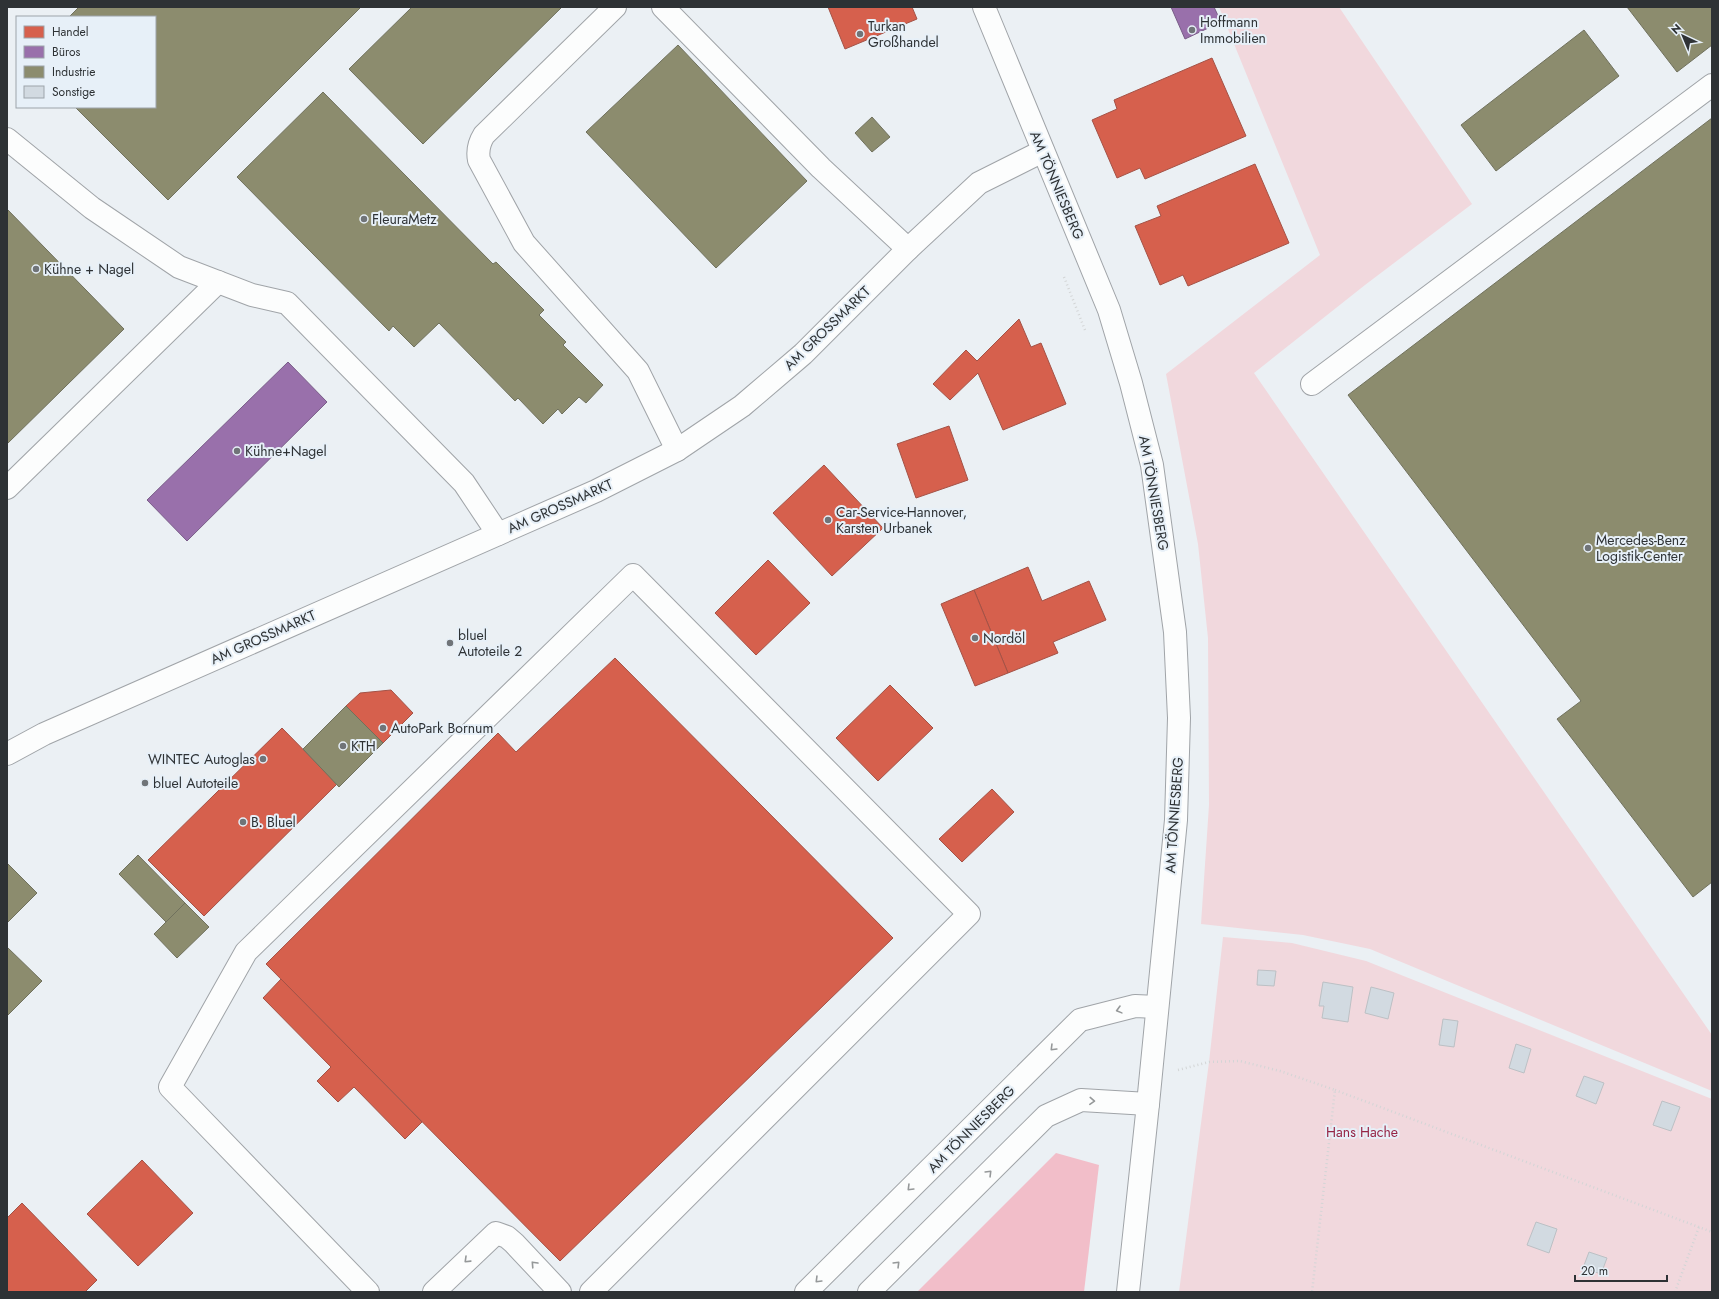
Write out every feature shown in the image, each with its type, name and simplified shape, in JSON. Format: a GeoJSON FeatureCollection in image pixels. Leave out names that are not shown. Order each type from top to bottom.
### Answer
{"type":"FeatureCollection","features":[{"type":"Feature","properties":{"kind":"street"},"geometry":{"type":"LineString","coordinates":[[614,7],[484,135],[477,152],[479,160],[524,243],[638,371],[677,450]]}},
{"type":"Feature","properties":{"kind":"street"},"geometry":{"type":"LineString","coordinates":[[663,7],[821,168],[908,249]]}},
{"type":"Feature","properties":{"kind":"street","name":"AM TÖNNIESBERG"},"geometry":{"type":"LineString","coordinates":[[984,7],[1109,310],[1131,383],[1152,465],[1175,632],[1179,718],[1176,820],[1128,1292]]}},
{"type":"Feature","properties":{"kind":"street"},"geometry":{"type":"LineString","coordinates":[[1312,384],[1712,85]]}},
{"type":"Feature","properties":{"kind":"street"},"geometry":{"type":"LineString","coordinates":[[7,139],[92,208],[179,267],[252,295],[287,303],[464,483],[498,534]]}},
{"type":"Feature","properties":{"kind":"street","name":"AM GROSSMARKT"},"geometry":{"type":"LineString","coordinates":[[7,754],[44,734],[596,491],[677,450],[742,406],[803,354],[908,249],[979,183],[1043,151]]}},
{"type":"Feature","properties":{"kind":"street"},"geometry":{"type":"LineString","coordinates":[[7,488],[218,282]]}},
{"type":"Feature","properties":{"kind":"street"},"geometry":{"type":"LineString","coordinates":[[368,1292],[170,1087],[246,952],[632,574],[969,914],[591,1292]]}},
{"type":"Feature","properties":{"kind":"street","name":"AM TÖNNIESBERG"},"geometry":{"type":"LineString","coordinates":[[806,1292],[1080,1020],[1135,1006],[1157,1007]]}},
{"type":"Feature","properties":{"kind":"street"},"geometry":{"type":"LineString","coordinates":[[869,1292],[1046,1116],[1080,1100],[1148,1104]]}},
{"type":"Feature","properties":{"kind":"street"},"geometry":{"type":"LineString","coordinates":[[434,1292],[496,1233],[507,1237],[514,1243],[560,1292]]}},
{"type":"Feature","properties":{"kind":"path"},"geometry":{"type":"LineString","coordinates":[[1062,272],[1085,330]]}},
{"type":"Feature","properties":{"kind":"path"},"geometry":{"type":"LineString","coordinates":[[1177,1070],[1209,1062],[1240,1061],[1280,1071],[1335,1090],[1712,1232]]}},
{"type":"Feature","properties":{"kind":"path"},"geometry":{"type":"LineString","coordinates":[[1312,1292],[1335,1090]]}},
{"type":"Feature","properties":{"kind":"path"},"geometry":{"type":"LineString","coordinates":[[1675,1292],[1699,1227]]}},
{"type":"Feature","properties":{"kind":"green space"},"geometry":{"type":"Polygon","coordinates":[[[1219,7],[1339,7],[1472,204],[1365,285],[1254,373],[1712,1035],[1712,1091],[1370,949],[1303,935],[1201,924],[1209,805],[1208,638],[1198,544],[1166,374],[1320,255],[1219,7]]]}},
{"type":"Feature","properties":{"kind":"green space","name":"Hans Hache"},"geometry":{"type":"Polygon","coordinates":[[[1223,937],[1292,943],[1366,961],[1712,1099],[1712,1292],[1179,1292],[1209,1062],[1223,937]]]}},
{"type":"Feature","properties":{"kind":"shaded area"},"geometry":{"type":"Polygon","coordinates":[[[1056,1153],[1099,1165],[1084,1292],[917,1292],[1056,1153]]]}},
{"type":"Feature","properties":{"kind":"building: Handel","name":"Turkan Großhandel"},"geometry":{"type":"Polygon","coordinates":[[[828,7],[912,7],[917,19],[845,49],[828,7]]]}},
{"type":"Feature","properties":{"kind":"building: Handel"},"geometry":{"type":"Polygon","coordinates":[[[1212,58],[1246,136],[1145,179],[1140,168],[1117,178],[1092,120],[1117,109],[1114,100],[1212,58]]]}},
{"type":"Feature","properties":{"kind":"building: Handel"},"geometry":{"type":"Polygon","coordinates":[[[1255,164],[1289,243],[1188,286],[1183,275],[1160,285],[1135,226],[1161,216],[1157,206],[1255,164]]]}},
{"type":"Feature","properties":{"kind":"building: Handel"},"geometry":{"type":"Polygon","coordinates":[[[1019,319],[1031,347],[1041,343],[1066,404],[1003,430],[978,373],[950,400],[933,384],[966,350],[977,361],[1019,319]]]}},
{"type":"Feature","properties":{"kind":"building: Handel"},"geometry":{"type":"Polygon","coordinates":[[[949,426],[968,480],[916,498],[897,444],[949,426]]]}},
{"type":"Feature","properties":{"kind":"building: Handel","name":"Car-Service-Hannover, Karsten Urbanek"},"geometry":{"type":"Polygon","coordinates":[[[824,465],[883,528],[832,576],[773,513],[824,465]]]}},
{"type":"Feature","properties":{"kind":"building: Handel"},"geometry":{"type":"Polygon","coordinates":[[[768,560],[810,603],[756,655],[715,613],[768,560]]]}},
{"type":"Feature","properties":{"kind":"building: Handel"},"geometry":{"type":"Polygon","coordinates":[[[1028,567],[1042,601],[1089,581],[1106,620],[1053,642],[1058,653],[1008,673],[974,590],[1028,567]]]}},
{"type":"Feature","properties":{"kind":"building: Handel","name":"Nordöl"},"geometry":{"type":"Polygon","coordinates":[[[974,590],[1008,673],[975,686],[941,604],[974,590]]]}},
{"type":"Feature","properties":{"kind":"building: Handel"},"geometry":{"type":"Polygon","coordinates":[[[615,658],[893,938],[560,1261],[266,964],[498,733],[516,752],[615,658]]]}},
{"type":"Feature","properties":{"kind":"building: Handel"},"geometry":{"type":"Polygon","coordinates":[[[890,685],[933,728],[878,781],[836,738],[890,685]]]}},
{"type":"Feature","properties":{"kind":"building: Handel","name":"AutoPark Bornum"},"geometry":{"type":"Polygon","coordinates":[[[391,690],[413,713],[383,743],[346,706],[360,693],[391,690]]]}},
{"type":"Feature","properties":{"kind":"building: Handel","name":"B. Bluel"},"geometry":{"type":"Polygon","coordinates":[[[282,728],[337,784],[204,916],[148,860],[282,728]]]}},
{"type":"Feature","properties":{"kind":"building: Handel"},"geometry":{"type":"Polygon","coordinates":[[[992,789],[1014,812],[962,862],[939,839],[992,789]]]}},
{"type":"Feature","properties":{"kind":"building: Handel"},"geometry":{"type":"Polygon","coordinates":[[[281,979],[422,1122],[405,1139],[354,1087],[338,1102],[317,1081],[331,1067],[263,998],[281,979]]]}},
{"type":"Feature","properties":{"kind":"building: Handel"},"geometry":{"type":"Polygon","coordinates":[[[142,1160],[193,1213],[138,1266],[87,1214],[142,1160]]]}},
{"type":"Feature","properties":{"kind":"building: Handel"},"geometry":{"type":"Polygon","coordinates":[[[22,1203],[97,1280],[85,1292],[7,1292],[7,1218],[22,1203]]]}},
{"type":"Feature","properties":{"kind":"building: Büros","name":"Hoffmann Immobilien"},"geometry":{"type":"Polygon","coordinates":[[[1171,7],[1214,7],[1221,22],[1185,39],[1171,7]]]}},
{"type":"Feature","properties":{"kind":"building: Büros","name":"Kühne+Nagel"},"geometry":{"type":"Polygon","coordinates":[[[288,362],[327,402],[187,541],[147,500],[288,362]]]}},
{"type":"Feature","properties":{"kind":"building: Industrie"},"geometry":{"type":"Polygon","coordinates":[[[79,7],[361,7],[168,200],[76,108],[156,108],[156,16],[70,16],[79,7]]]}},
{"type":"Feature","properties":{"kind":"building: Industrie"},"geometry":{"type":"Polygon","coordinates":[[[412,7],[562,7],[423,144],[349,69],[412,7]]]}},
{"type":"Feature","properties":{"kind":"building: Industrie"},"geometry":{"type":"Polygon","coordinates":[[[1627,7],[1712,7],[1712,45],[1677,72],[1627,7]]]}},
{"type":"Feature","properties":{"kind":"building: Industrie"},"geometry":{"type":"Polygon","coordinates":[[[1584,30],[1619,76],[1496,171],[1461,125],[1584,30]]]}},
{"type":"Feature","properties":{"kind":"building: Industrie"},"geometry":{"type":"Polygon","coordinates":[[[678,45],[807,181],[716,268],[586,132],[678,45]]]}},
{"type":"Feature","properties":{"kind":"building: Industrie","name":"FleuraMetz"},"geometry":{"type":"Polygon","coordinates":[[[323,92],[493,264],[496,262],[544,310],[539,315],[566,342],[563,345],[603,385],[586,403],[579,397],[562,414],[558,409],[543,424],[518,398],[515,401],[439,323],[414,347],[393,326],[389,331],[237,177],[323,92]]]}},
{"type":"Feature","properties":{"kind":"building: Industrie"},"geometry":{"type":"Polygon","coordinates":[[[872,117],[890,137],[872,152],[855,133],[872,117]]]}},
{"type":"Feature","properties":{"kind":"building: Industrie","name":"Mercedes-Benz Logistik-Center"},"geometry":{"type":"Polygon","coordinates":[[[1712,118],[1712,882],[1693,897],[1557,719],[1581,701],[1348,395],[1712,118]]]}},
{"type":"Feature","properties":{"kind":"building: Industrie","name":"Kühne + Nagel"},"geometry":{"type":"Polygon","coordinates":[[[7,209],[124,329],[7,444],[7,209]]]}},
{"type":"Feature","properties":{"kind":"building: Industrie","name":"KTH"},"geometry":{"type":"Polygon","coordinates":[[[346,706],[383,743],[339,787],[303,749],[346,706]]]}},
{"type":"Feature","properties":{"kind":"building: Industrie"},"geometry":{"type":"Polygon","coordinates":[[[138,855],[185,903],[166,922],[119,874],[138,855]]]}},
{"type":"Feature","properties":{"kind":"building: Industrie"},"geometry":{"type":"Polygon","coordinates":[[[8,864],[37,893],[7,923],[7,865],[8,864]]]}},
{"type":"Feature","properties":{"kind":"building: Industrie"},"geometry":{"type":"Polygon","coordinates":[[[185,903],[209,927],[177,958],[154,934],[185,903]]]}},
{"type":"Feature","properties":{"kind":"building: Industrie"},"geometry":{"type":"Polygon","coordinates":[[[7,947],[42,981],[7,1016],[7,947]]]}},
{"type":"Feature","properties":{"kind":"building: Sonstige"},"geometry":{"type":"Polygon","coordinates":[[[1258,970],[1276,971],[1274,986],[1257,985],[1258,970]]]}},
{"type":"Feature","properties":{"kind":"building: Sonstige"},"geometry":{"type":"Polygon","coordinates":[[[1323,982],[1353,987],[1348,1022],[1322,1018],[1324,1006],[1319,1006],[1323,982]]]}},
{"type":"Feature","properties":{"kind":"building: Sonstige"},"geometry":{"type":"Polygon","coordinates":[[[1371,987],[1394,993],[1388,1019],[1365,1013],[1371,987]]]}},
{"type":"Feature","properties":{"kind":"building: Sonstige"},"geometry":{"type":"Polygon","coordinates":[[[1443,1019],[1458,1021],[1454,1047],[1439,1045],[1443,1019]]]}},
{"type":"Feature","properties":{"kind":"building: Sonstige"},"geometry":{"type":"Polygon","coordinates":[[[1516,1044],[1531,1049],[1524,1073],[1509,1068],[1516,1044]]]}},
{"type":"Feature","properties":{"kind":"building: Sonstige"},"geometry":{"type":"Polygon","coordinates":[[[1584,1076],[1604,1083],[1596,1104],[1576,1096],[1584,1076]]]}},
{"type":"Feature","properties":{"kind":"building: Sonstige"},"geometry":{"type":"Polygon","coordinates":[[[1662,1101],[1680,1107],[1671,1131],[1653,1125],[1662,1101]]]}},
{"type":"Feature","properties":{"kind":"building: Sonstige"},"geometry":{"type":"Polygon","coordinates":[[[1536,1222],[1557,1229],[1549,1253],[1527,1245],[1536,1222]]]}},
{"type":"Feature","properties":{"kind":"building: Sonstige"},"geometry":{"type":"Polygon","coordinates":[[[1589,1252],[1607,1258],[1601,1274],[1583,1268],[1589,1252]]]}},
{"type":"Feature","properties":{"kind":"place","name":"Hoffmann Immobilien"},"geometry":{"type":"Point","coordinates":[1192,30]}},
{"type":"Feature","properties":{"kind":"place","name":"Turkan Großhandel"},"geometry":{"type":"Point","coordinates":[860,34]}},
{"type":"Feature","properties":{"kind":"place","name":"FleuraMetz"},"geometry":{"type":"Point","coordinates":[364,219]}},
{"type":"Feature","properties":{"kind":"place","name":"Kühne + Nagel"},"geometry":{"type":"Point","coordinates":[36,269]}},
{"type":"Feature","properties":{"kind":"place","name":"Kühne+Nagel"},"geometry":{"type":"Point","coordinates":[237,451]}},
{"type":"Feature","properties":{"kind":"place","name":"Car-Service-Hannover, Karsten Urbanek"},"geometry":{"type":"Point","coordinates":[828,520]}},
{"type":"Feature","properties":{"kind":"place","name":"Mercedes-Benz Logistik-Center"},"geometry":{"type":"Point","coordinates":[1588,548]}},
{"type":"Feature","properties":{"kind":"place","name":"Nordöl"},"geometry":{"type":"Point","coordinates":[975,638]}},
{"type":"Feature","properties":{"kind":"place","name":"bluel Autoteile 2"},"geometry":{"type":"Point","coordinates":[450,643]}},
{"type":"Feature","properties":{"kind":"place","name":"AutoPark Bornum"},"geometry":{"type":"Point","coordinates":[383,728]}},
{"type":"Feature","properties":{"kind":"place","name":"KTH"},"geometry":{"type":"Point","coordinates":[343,746]}},
{"type":"Feature","properties":{"kind":"place","name":"WINTEC Autoglas"},"geometry":{"type":"Point","coordinates":[263,759]}},
{"type":"Feature","properties":{"kind":"place","name":"bluel Autoteile"},"geometry":{"type":"Point","coordinates":[145,783]}},
{"type":"Feature","properties":{"kind":"place","name":"B. Bluel"},"geometry":{"type":"Point","coordinates":[243,822]}}]}
